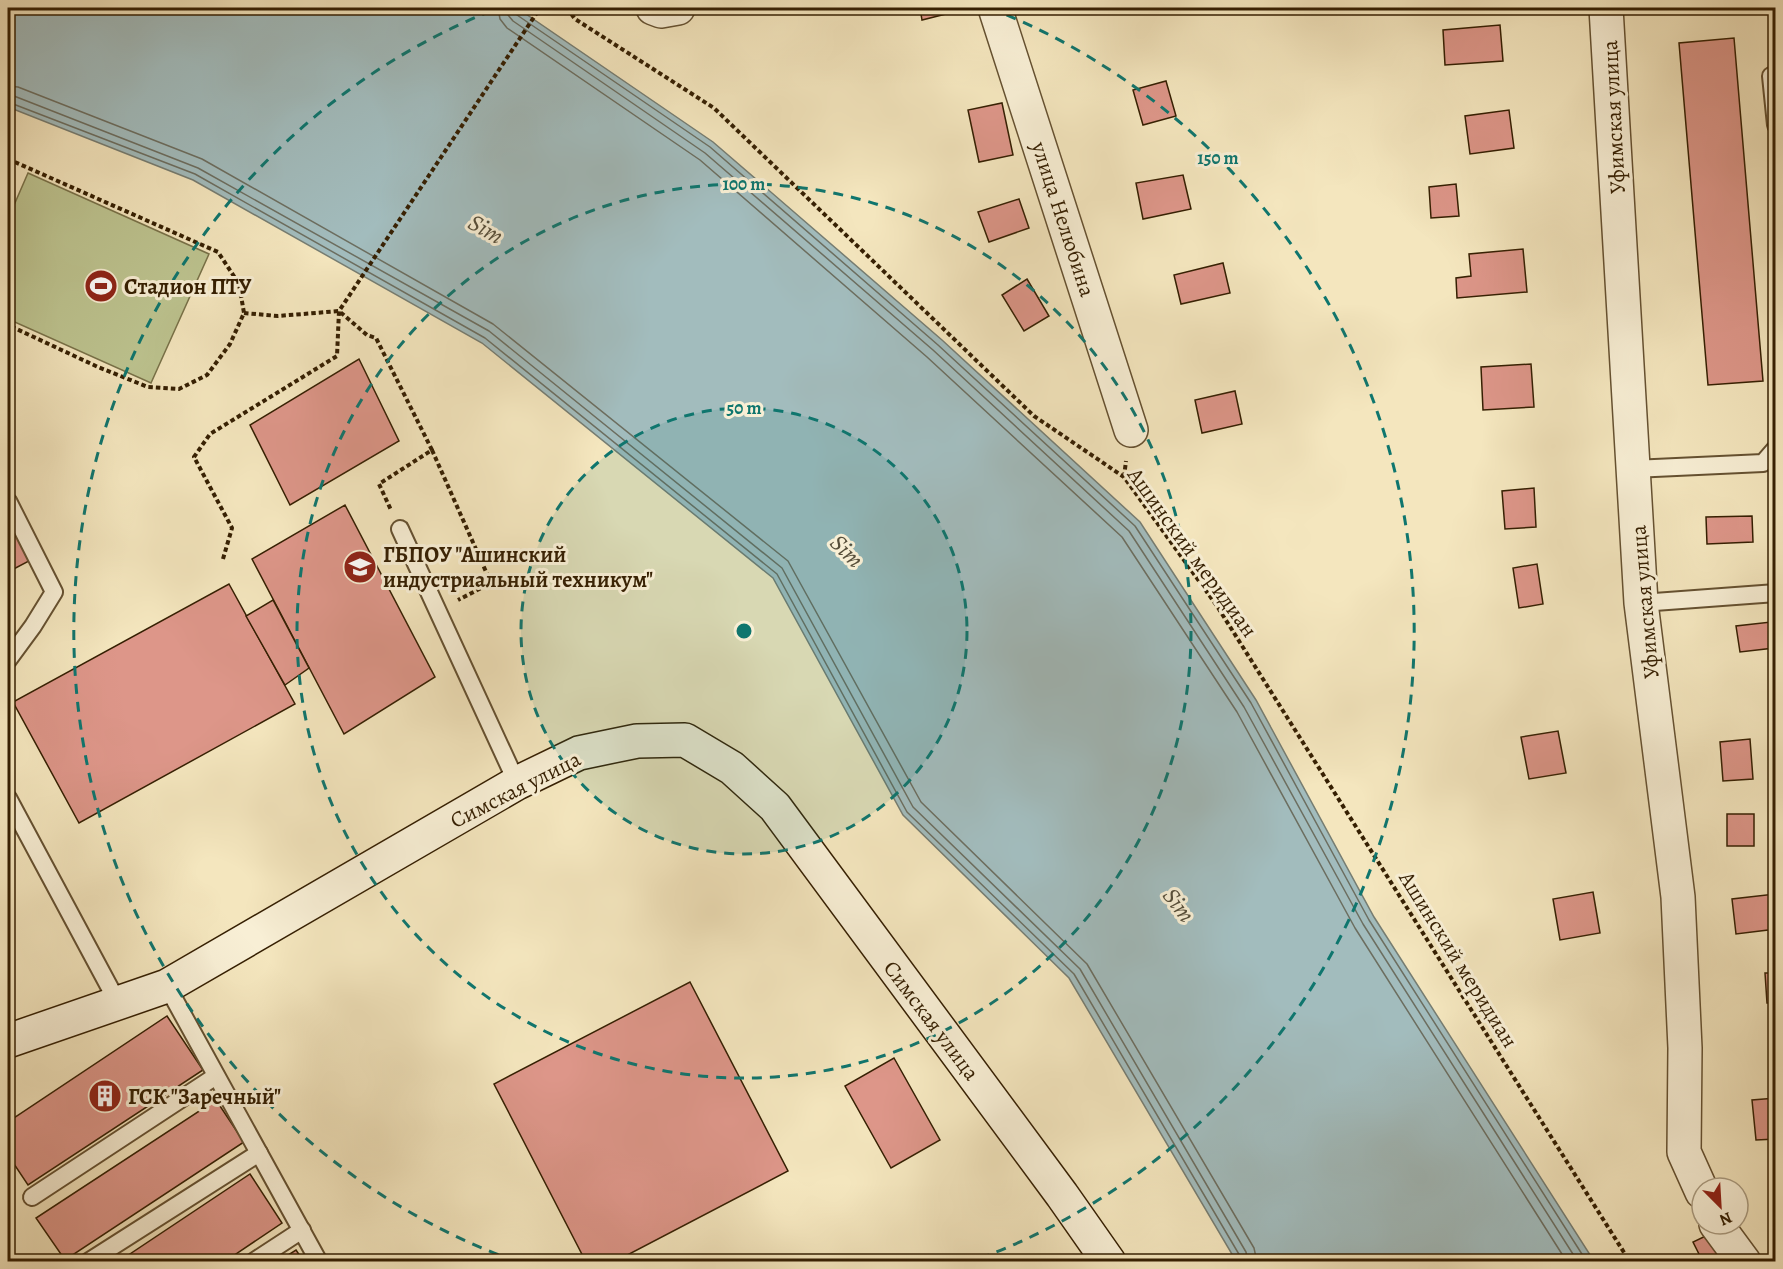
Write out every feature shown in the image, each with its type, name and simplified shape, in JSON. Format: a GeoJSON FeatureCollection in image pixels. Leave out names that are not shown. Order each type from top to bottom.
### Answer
{"type":"FeatureCollection","features":[{"type":"Feature","properties":{"kind":"street"},"geometry":{"type":"LineString","coordinates":[[653,8],[662,11],[678,8]]}},
{"type":"Feature","properties":{"kind":"street","name":"улица Нелюбина"},"geometry":{"type":"LineString","coordinates":[[995,8],[1131,430]]}},
{"type":"Feature","properties":{"kind":"street","name":"Уфимская улица"},"geometry":{"type":"LineString","coordinates":[[1606,8],[1641,603],[1678,897],[1685,1048],[1684,1152],[1695,1176]]}},
{"type":"Feature","properties":{"kind":"street","name":"Симская улица"},"geometry":{"type":"LineString","coordinates":[[8,1041],[166,987],[517,783],[579,753],[637,741],[685,740],[732,768],[775,807],[1109,1262]]}},
{"type":"Feature","properties":{"kind":"street"},"geometry":{"type":"LineString","coordinates":[[1725,1236],[1744,1262]]}},
{"type":"Feature","properties":{"kind":"lane"},"geometry":{"type":"LineString","coordinates":[[1776,76],[1771,76],[1776,125]]}},
{"type":"Feature","properties":{"kind":"lane"},"geometry":{"type":"LineString","coordinates":[[1633,469],[1763,463],[1776,448]]}},
{"type":"Feature","properties":{"kind":"lane"},"geometry":{"type":"LineString","coordinates":[[8,501],[54,592],[8,660]]}},
{"type":"Feature","properties":{"kind":"lane"},"geometry":{"type":"LineString","coordinates":[[400,529],[517,783]]}},
{"type":"Feature","properties":{"kind":"lane"},"geometry":{"type":"LineString","coordinates":[[1641,603],[1776,593]]}},
{"type":"Feature","properties":{"kind":"lane"},"geometry":{"type":"LineString","coordinates":[[8,798],[118,1003]]}},
{"type":"Feature","properties":{"kind":"lane"},"geometry":{"type":"LineString","coordinates":[[166,987],[319,1262]]}},
{"type":"Feature","properties":{"kind":"lane"},"geometry":{"type":"LineString","coordinates":[[32,1197],[216,1076]]}},
{"type":"Feature","properties":{"kind":"lane"},"geometry":{"type":"LineString","coordinates":[[88,1262],[259,1153]]}},
{"type":"Feature","properties":{"kind":"lane"},"geometry":{"type":"LineString","coordinates":[[253,1262],[302,1230]]}},
{"type":"Feature","properties":{"kind":"path"},"geometry":{"type":"LineString","coordinates":[[223,559],[232,528],[194,457],[210,434],[337,356],[339,311],[540,8]]}},
{"type":"Feature","properties":{"kind":"path","name":"Ашинский меридиан"},"geometry":{"type":"LineString","coordinates":[[567,8],[575,19],[714,108],[1034,416],[1124,477],[1217,606],[1630,1262]]}},
{"type":"Feature","properties":{"kind":"path"},"geometry":{"type":"LineString","coordinates":[[8,159],[218,252],[239,284],[243,313],[230,344],[207,375],[179,389],[148,387],[98,367],[8,325]]}},
{"type":"Feature","properties":{"kind":"path"},"geometry":{"type":"LineString","coordinates":[[243,313],[278,316],[339,311],[367,335],[376,338],[432,450],[491,582],[438,610]]}},
{"type":"Feature","properties":{"kind":"path"},"geometry":{"type":"LineString","coordinates":[[400,529],[379,484],[432,450]]}},
{"type":"Feature","properties":{"kind":"green space","name":"Стадион ПТУ"},"geometry":{"type":"Polygon","coordinates":[[[28,173],[209,254],[151,383],[8,319],[8,219],[28,173]]]}},
{"type":"Feature","properties":{"kind":"water","name":"Sim"},"geometry":{"type":"Polygon","coordinates":[[[8,8],[517,8],[713,142],[942,340],[1140,522],[1256,700],[1374,917],[1594,1261],[1236,1261],[1069,978],[903,815],[773,578],[482,343],[193,180],[8,107],[8,8]]]}},
{"type":"Feature","properties":{"kind":"building"},"geometry":{"type":"Polygon","coordinates":[[[920,8],[957,8],[958,11],[922,20],[920,8]]]}},
{"type":"Feature","properties":{"kind":"building"},"geometry":{"type":"Polygon","coordinates":[[[1500,25],[1503,61],[1445,65],[1443,30],[1500,25]]]}},
{"type":"Feature","properties":{"kind":"building"},"geometry":{"type":"Polygon","coordinates":[[[1734,38],[1763,381],[1708,385],[1679,43],[1734,38]]]}},
{"type":"Feature","properties":{"kind":"building"},"geometry":{"type":"Polygon","coordinates":[[[1166,81],[1176,116],[1143,125],[1133,90],[1166,81]]]}},
{"type":"Feature","properties":{"kind":"building"},"geometry":{"type":"Polygon","coordinates":[[[1002,103],[1013,155],[979,162],[968,110],[1002,103]]]}},
{"type":"Feature","properties":{"kind":"building"},"geometry":{"type":"Polygon","coordinates":[[[1509,110],[1514,148],[1470,154],[1465,116],[1509,110]]]}},
{"type":"Feature","properties":{"kind":"building"},"geometry":{"type":"Polygon","coordinates":[[[1183,175],[1191,209],[1143,219],[1136,183],[1183,175]]]}},
{"type":"Feature","properties":{"kind":"building"},"geometry":{"type":"Polygon","coordinates":[[[1456,184],[1459,216],[1431,218],[1429,187],[1456,184]]]}},
{"type":"Feature","properties":{"kind":"building"},"geometry":{"type":"Polygon","coordinates":[[[1019,199],[1029,228],[989,242],[978,212],[1019,199]]]}},
{"type":"Feature","properties":{"kind":"building"},"geometry":{"type":"Polygon","coordinates":[[[1523,249],[1527,292],[1457,298],[1456,278],[1471,276],[1469,254],[1523,249]]]}},
{"type":"Feature","properties":{"kind":"building"},"geometry":{"type":"Polygon","coordinates":[[[1223,263],[1230,293],[1181,304],[1174,275],[1223,263]]]}},
{"type":"Feature","properties":{"kind":"building"},"geometry":{"type":"Polygon","coordinates":[[[1027,279],[1049,316],[1024,331],[1002,295],[1027,279]]]}},
{"type":"Feature","properties":{"kind":"building"},"geometry":{"type":"Polygon","coordinates":[[[359,359],[399,441],[290,505],[250,425],[359,359]]]}},
{"type":"Feature","properties":{"kind":"building"},"geometry":{"type":"Polygon","coordinates":[[[1531,364],[1534,407],[1483,410],[1481,367],[1531,364]]]}},
{"type":"Feature","properties":{"kind":"building"},"geometry":{"type":"Polygon","coordinates":[[[1235,391],[1242,424],[1202,433],[1195,400],[1235,391]]]}},
{"type":"Feature","properties":{"kind":"building"},"geometry":{"type":"Polygon","coordinates":[[[1534,488],[1536,527],[1505,529],[1502,491],[1534,488]]]}},
{"type":"Feature","properties":{"kind":"building"},"geometry":{"type":"Polygon","coordinates":[[[345,505],[435,677],[344,734],[252,559],[345,505]]]}},
{"type":"Feature","properties":{"kind":"building"},"geometry":{"type":"Polygon","coordinates":[[[1752,516],[1753,542],[1707,544],[1706,517],[1752,516]]]}},
{"type":"Feature","properties":{"kind":"building"},"geometry":{"type":"Polygon","coordinates":[[[8,519],[29,561],[8,572],[8,519]]]}},
{"type":"Feature","properties":{"kind":"building"},"geometry":{"type":"Polygon","coordinates":[[[1537,564],[1543,604],[1519,608],[1513,568],[1537,564]]]}},
{"type":"Feature","properties":{"kind":"building"},"geometry":{"type":"Polygon","coordinates":[[[229,584],[295,704],[79,823],[13,702],[229,584]]]}},
{"type":"Feature","properties":{"kind":"building"},"geometry":{"type":"Polygon","coordinates":[[[273,600],[309,668],[285,685],[246,616],[273,600]]]}},
{"type":"Feature","properties":{"kind":"building"},"geometry":{"type":"Polygon","coordinates":[[[1771,622],[1774,648],[1740,652],[1736,626],[1771,622]]]}},
{"type":"Feature","properties":{"kind":"building"},"geometry":{"type":"Polygon","coordinates":[[[1558,731],[1566,773],[1529,779],[1521,737],[1558,731]]]}},
{"type":"Feature","properties":{"kind":"building"},"geometry":{"type":"Polygon","coordinates":[[[1750,739],[1753,779],[1723,781],[1720,742],[1750,739]]]}},
{"type":"Feature","properties":{"kind":"building"},"geometry":{"type":"Polygon","coordinates":[[[1727,814],[1754,814],[1754,846],[1727,846],[1727,814]]]}},
{"type":"Feature","properties":{"kind":"building"},"geometry":{"type":"Polygon","coordinates":[[[1593,892],[1600,933],[1560,940],[1553,899],[1593,892]]]}},
{"type":"Feature","properties":{"kind":"building"},"geometry":{"type":"Polygon","coordinates":[[[1775,894],[1776,929],[1736,934],[1732,899],[1775,894]]]}},
{"type":"Feature","properties":{"kind":"building"},"geometry":{"type":"Polygon","coordinates":[[[1765,973],[1776,973],[1776,1003],[1767,1003],[1765,973]]]}},
{"type":"Feature","properties":{"kind":"building"},"geometry":{"type":"Polygon","coordinates":[[[690,982],[788,1171],[614,1262],[586,1262],[494,1084],[690,982]]]}},
{"type":"Feature","properties":{"kind":"building","name":"ГСК \"Заречный\""},"geometry":{"type":"Polygon","coordinates":[[[167,1016],[203,1070],[28,1185],[8,1155],[8,1122],[167,1016]]]}},
{"type":"Feature","properties":{"kind":"building"},"geometry":{"type":"Polygon","coordinates":[[[894,1058],[940,1140],[891,1168],[845,1086],[894,1058]]]}},
{"type":"Feature","properties":{"kind":"building"},"geometry":{"type":"Polygon","coordinates":[[[1776,1098],[1776,1139],[1756,1140],[1752,1100],[1776,1098]]]}},
{"type":"Feature","properties":{"kind":"building","name":"ГСК \"Заречный\""},"geometry":{"type":"Polygon","coordinates":[[[216,1100],[244,1142],[65,1260],[36,1218],[216,1100]]]}},
{"type":"Feature","properties":{"kind":"building","name":"ГСК \"Заречный\""},"geometry":{"type":"Polygon","coordinates":[[[250,1174],[282,1223],[224,1262],[118,1262],[250,1174]]]}},
{"type":"Feature","properties":{"kind":"building"},"geometry":{"type":"Polygon","coordinates":[[[1706,1236],[1719,1236],[1732,1262],[1703,1262],[1693,1242],[1706,1236]]]}},
{"type":"Feature","properties":{"kind":"building"},"geometry":{"type":"Polygon","coordinates":[[[296,1250],[304,1262],[277,1262],[296,1250]]]}},
{"type":"Feature","properties":{"kind":"place","name":"Стадион ПТУ"},"geometry":{"type":"Point","coordinates":[101,286]}},
{"type":"Feature","properties":{"kind":"place","name":"ГБПОУ \"Ашинский индустриальный техникум\""},"geometry":{"type":"Point","coordinates":[360,567]}},
{"type":"Feature","properties":{"kind":"place","name":"ГСК \"Заречный\""},"geometry":{"type":"Point","coordinates":[105,1096]}}]}
